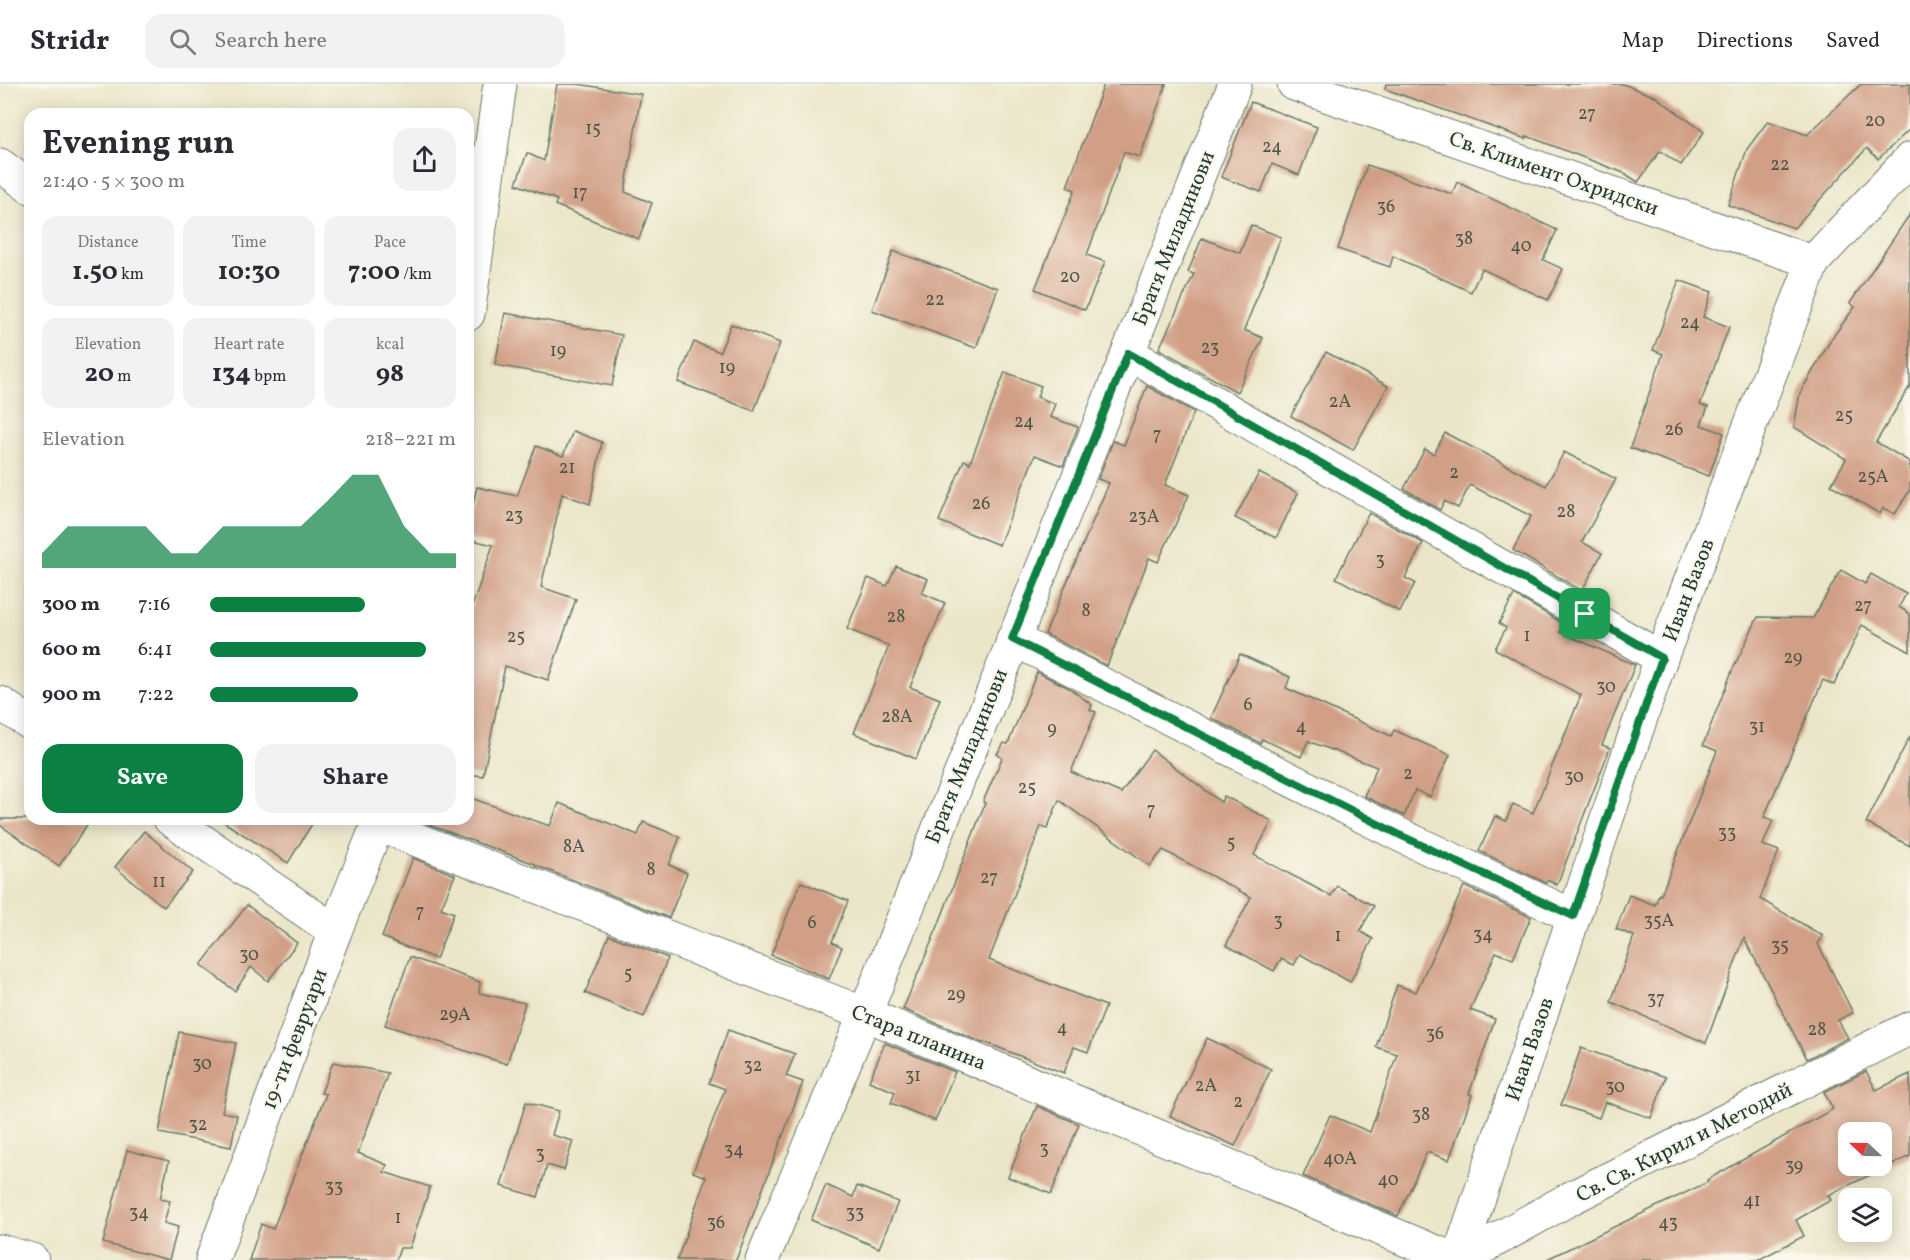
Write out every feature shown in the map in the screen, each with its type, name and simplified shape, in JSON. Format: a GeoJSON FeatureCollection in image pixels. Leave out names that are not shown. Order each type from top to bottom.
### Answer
{"type":"FeatureCollection","features":[{"type":"Feature","properties":{"kind":"street"},"geometry":{"type":"LineString","coordinates":[[474,271],[500,84]]}},
{"type":"Feature","properties":{"kind":"street","name":"Братя Миладинови"},"geometry":{"type":"LineString","coordinates":[[762,1260],[865,1014],[1012,639],[1235,84]]}},
{"type":"Feature","properties":{"kind":"street","name":"Св. Климент Охридски"},"geometry":{"type":"LineString","coordinates":[[1294,84],[1813,262]]}},
{"type":"Feature","properties":{"kind":"street","name":"Иван Вазов"},"geometry":{"type":"LineString","coordinates":[[1458,1260],[1662,658],[1813,262],[1910,159]]}},
{"type":"Feature","properties":{"kind":"street"},"geometry":{"type":"LineString","coordinates":[[0,165],[24,183]]}},
{"type":"Feature","properties":{"kind":"street"},"geometry":{"type":"LineString","coordinates":[[1128,353],[1662,658]]}},
{"type":"Feature","properties":{"kind":"street"},"geometry":{"type":"LineString","coordinates":[[1012,639],[1402,836],[1573,916]]}},
{"type":"Feature","properties":{"kind":"street"},"geometry":{"type":"LineString","coordinates":[[0,702],[24,719]]}},
{"type":"Feature","properties":{"kind":"street"},"geometry":{"type":"LineString","coordinates":[[179,825],[335,932]]}},
{"type":"Feature","properties":{"kind":"street","name":"19-ти февруари"},"geometry":{"type":"LineString","coordinates":[[212,1260],[335,932],[379,825]]}},
{"type":"Feature","properties":{"kind":"street","name":"Стара планина"},"geometry":{"type":"LineString","coordinates":[[388,825],[865,1014],[1458,1260]]}},
{"type":"Feature","properties":{"kind":"street","name":"Св. Св. Кирил и Методий"},"geometry":{"type":"LineString","coordinates":[[1458,1260],[1571,1198],[1910,1028]]}},
{"type":"Feature","properties":{"kind":"street"},"geometry":{"type":"LineString","coordinates":[[0,1251],[32,1260]]}},
{"type":"Feature","properties":{"kind":"building"},"geometry":{"type":"Polygon","coordinates":[[[557,84],[577,84],[641,94],[625,192],[652,203],[639,239],[555,205],[557,200],[516,184],[527,153],[544,161],[557,84]]]}},
{"type":"Feature","properties":{"kind":"building"},"geometry":{"type":"Polygon","coordinates":[[[1104,84],[1166,84],[1140,157],[1124,152],[1087,255],[1105,262],[1085,310],[1035,289],[1075,190],[1067,187],[1104,84]]]}},
{"type":"Feature","properties":{"kind":"building"},"geometry":{"type":"Polygon","coordinates":[[[1386,84],[1623,84],[1656,97],[1704,132],[1681,165],[1660,151],[1638,182],[1624,173],[1527,136],[1526,139],[1385,89],[1386,84]]]}},
{"type":"Feature","properties":{"kind":"building"},"geometry":{"type":"Polygon","coordinates":[[[1861,84],[1910,84],[1910,129],[1878,159],[1867,148],[1794,228],[1728,205],[1747,149],[1768,121],[1807,135],[1861,84]]]}},
{"type":"Feature","properties":{"kind":"building"},"geometry":{"type":"Polygon","coordinates":[[[1251,102],[1317,127],[1299,175],[1272,164],[1261,192],[1221,177],[1251,102]]]}},
{"type":"Feature","properties":{"kind":"building"},"geometry":{"type":"Polygon","coordinates":[[[1367,165],[1452,194],[1457,182],[1557,230],[1543,260],[1563,269],[1548,300],[1482,269],[1471,292],[1393,256],[1390,267],[1338,249],[1367,165]]]}},
{"type":"Feature","properties":{"kind":"building"},"geometry":{"type":"Polygon","coordinates":[[[1910,214],[1910,386],[1876,442],[1910,462],[1910,490],[1895,514],[1883,508],[1880,514],[1831,485],[1846,459],[1794,427],[1800,393],[1832,338],[1855,307],[1850,303],[1910,214]]]}},
{"type":"Feature","properties":{"kind":"building"},"geometry":{"type":"Polygon","coordinates":[[[1251,225],[1281,237],[1244,330],[1263,338],[1237,392],[1159,349],[1194,274],[1188,272],[1202,238],[1240,253],[1251,225]]]}},
{"type":"Feature","properties":{"kind":"building"},"geometry":{"type":"Polygon","coordinates":[[[893,251],[998,288],[976,348],[872,310],[893,251]]]}},
{"type":"Feature","properties":{"kind":"building"},"geometry":{"type":"Polygon","coordinates":[[[1679,280],[1712,292],[1703,317],[1729,327],[1700,405],[1708,407],[1701,425],[1724,433],[1709,476],[1630,448],[1663,354],[1653,350],[1679,280]]]}},
{"type":"Feature","properties":{"kind":"building"},"geometry":{"type":"Polygon","coordinates":[[[505,313],[622,335],[612,386],[495,365],[505,313]]]}},
{"type":"Feature","properties":{"kind":"building"},"geometry":{"type":"Polygon","coordinates":[[[731,324],[780,343],[754,411],[678,382],[694,342],[720,352],[731,324]]]}},
{"type":"Feature","properties":{"kind":"building"},"geometry":{"type":"Polygon","coordinates":[[[1326,352],[1388,386],[1353,450],[1291,416],[1326,352]]]}},
{"type":"Feature","properties":{"kind":"building"},"geometry":{"type":"Polygon","coordinates":[[[1005,372],[1041,386],[1037,397],[1055,404],[1050,417],[1078,427],[1063,466],[1035,455],[999,545],[939,521],[964,460],[970,463],[1005,372]]]}},
{"type":"Feature","properties":{"kind":"building"},"geometry":{"type":"Polygon","coordinates":[[[1147,386],[1194,412],[1165,485],[1189,495],[1158,562],[1149,558],[1107,666],[1045,634],[1109,483],[1098,479],[1113,441],[1124,445],[1147,386]]]}},
{"type":"Feature","properties":{"kind":"building"},"geometry":{"type":"Polygon","coordinates":[[[573,431],[602,442],[590,504],[562,494],[541,587],[576,599],[548,680],[505,666],[483,776],[474,775],[474,600],[493,545],[474,540],[474,500],[477,487],[517,496],[536,446],[563,456],[573,431]]]}},
{"type":"Feature","properties":{"kind":"building"},"geometry":{"type":"Polygon","coordinates":[[[1445,433],[1546,486],[1564,452],[1616,479],[1582,542],[1602,553],[1582,591],[1513,550],[1531,516],[1470,485],[1458,508],[1444,501],[1440,510],[1404,489],[1425,449],[1434,454],[1445,433]]]}},
{"type":"Feature","properties":{"kind":"building"},"geometry":{"type":"Polygon","coordinates":[[[1259,473],[1298,493],[1276,538],[1235,518],[1259,473]]]}},
{"type":"Feature","properties":{"kind":"building"},"geometry":{"type":"Polygon","coordinates":[[[1369,513],[1423,543],[1405,578],[1415,583],[1400,612],[1336,578],[1369,513]]]}},
{"type":"Feature","properties":{"kind":"building"},"geometry":{"type":"Polygon","coordinates":[[[896,566],[928,579],[922,593],[945,603],[910,687],[940,699],[916,759],[854,733],[889,646],[847,629],[868,578],[887,586],[896,566]]]}},
{"type":"Feature","properties":{"kind":"building"},"geometry":{"type":"Polygon","coordinates":[[[1841,570],[1865,584],[1871,574],[1906,594],[1899,607],[1910,614],[1910,652],[1862,625],[1834,685],[1823,680],[1764,817],[1773,820],[1763,845],[1779,851],[1760,899],[1823,936],[1818,944],[1853,1013],[1838,1020],[1848,1038],[1807,1059],[1744,938],[1706,1043],[1611,1002],[1634,936],[1616,929],[1629,895],[1655,905],[1659,894],[1661,895],[1717,751],[1703,745],[1732,671],[1758,617],[1813,618],[1841,570]]]}},
{"type":"Feature","properties":{"kind":"building"},"geometry":{"type":"Polygon","coordinates":[[[1514,595],[1564,624],[1560,632],[1635,665],[1602,745],[1610,748],[1557,885],[1547,880],[1546,883],[1479,851],[1495,816],[1506,821],[1513,804],[1533,813],[1581,695],[1495,649],[1506,628],[1499,623],[1514,595]]]}},
{"type":"Feature","properties":{"kind":"building"},"geometry":{"type":"Polygon","coordinates":[[[1240,654],[1290,677],[1286,688],[1391,736],[1394,730],[1450,755],[1430,797],[1415,790],[1404,816],[1364,796],[1377,767],[1308,741],[1301,757],[1262,739],[1260,743],[1211,718],[1240,654]]]}},
{"type":"Feature","properties":{"kind":"building"},"geometry":{"type":"Polygon","coordinates":[[[1037,672],[1069,688],[1092,705],[1090,710],[1096,712],[1071,772],[1121,793],[1152,750],[1221,802],[1224,796],[1272,821],[1254,855],[1331,896],[1337,886],[1374,906],[1360,931],[1373,939],[1350,982],[1300,954],[1294,965],[1281,959],[1274,971],[1226,945],[1251,897],[1163,850],[1150,866],[1059,800],[1047,829],[1041,826],[989,960],[1106,1006],[1088,1052],[1074,1047],[1064,1073],[983,1043],[903,1009],[938,926],[985,803],[983,802],[1002,758],[997,754],[1004,743],[1008,744],[1037,672]]]}},
{"type":"Feature","properties":{"kind":"building"},"geometry":{"type":"Polygon","coordinates":[[[1910,736],[1910,846],[1866,823],[1910,736]]]}},
{"type":"Feature","properties":{"kind":"building"},"geometry":{"type":"Polygon","coordinates":[[[474,799],[550,826],[559,803],[638,835],[643,822],[680,837],[669,865],[687,873],[669,918],[430,825],[474,825],[474,799]]]}},
{"type":"Feature","properties":{"kind":"building"},"geometry":{"type":"Polygon","coordinates":[[[0,819],[24,819],[24,825],[87,825],[59,866],[0,825],[0,819]]]}},
{"type":"Feature","properties":{"kind":"building"},"geometry":{"type":"Polygon","coordinates":[[[228,825],[311,825],[288,863],[228,825]]]}},
{"type":"Feature","properties":{"kind":"building"},"geometry":{"type":"Polygon","coordinates":[[[144,831],[193,872],[164,907],[115,867],[144,831]]]}},
{"type":"Feature","properties":{"kind":"building"},"geometry":{"type":"Polygon","coordinates":[[[413,858],[455,875],[441,908],[454,913],[436,959],[382,937],[413,858]]]}},
{"type":"Feature","properties":{"kind":"building"},"geometry":{"type":"Polygon","coordinates":[[[801,882],[848,901],[832,942],[842,947],[829,979],[771,955],[801,882]]]}},
{"type":"Feature","properties":{"kind":"building"},"geometry":{"type":"Polygon","coordinates":[[[1464,886],[1531,917],[1513,959],[1496,952],[1470,1010],[1495,1019],[1449,1160],[1427,1152],[1398,1216],[1303,1176],[1330,1115],[1370,1132],[1397,1054],[1376,1047],[1397,985],[1416,992],[1464,886]]]}},
{"type":"Feature","properties":{"kind":"building"},"geometry":{"type":"Polygon","coordinates":[[[247,905],[297,943],[268,981],[251,967],[235,991],[201,965],[247,905]]]}},
{"type":"Feature","properties":{"kind":"building"},"geometry":{"type":"Polygon","coordinates":[[[609,935],[668,958],[644,1017],[585,993],[609,935]]]}},
{"type":"Feature","properties":{"kind":"building"},"geometry":{"type":"Polygon","coordinates":[[[410,957],[480,982],[479,993],[525,1003],[507,1064],[385,1025],[410,957]]]}},
{"type":"Feature","properties":{"kind":"building"},"geometry":{"type":"Polygon","coordinates":[[[728,1030],[795,1054],[786,1076],[803,1082],[736,1260],[677,1260],[706,1177],[693,1172],[725,1089],[709,1083],[728,1030]]]}},
{"type":"Feature","properties":{"kind":"building"},"geometry":{"type":"Polygon","coordinates":[[[179,1032],[236,1043],[222,1112],[237,1115],[231,1147],[159,1133],[179,1032]]]}},
{"type":"Feature","properties":{"kind":"building"},"geometry":{"type":"Polygon","coordinates":[[[1207,1038],[1271,1069],[1235,1146],[1170,1116],[1207,1038]]]}},
{"type":"Feature","properties":{"kind":"building"},"geometry":{"type":"Polygon","coordinates":[[[885,1043],[955,1072],[935,1121],[891,1103],[895,1092],[869,1081],[885,1043]]]}},
{"type":"Feature","properties":{"kind":"building"},"geometry":{"type":"Polygon","coordinates":[[[1581,1048],[1666,1077],[1651,1118],[1605,1102],[1599,1118],[1561,1105],[1581,1048]]]}},
{"type":"Feature","properties":{"kind":"building"},"geometry":{"type":"Polygon","coordinates":[[[333,1062],[388,1073],[358,1153],[387,1165],[384,1172],[430,1187],[410,1248],[400,1248],[396,1260],[249,1260],[261,1224],[273,1229],[326,1094],[321,1093],[333,1062]]]}},
{"type":"Feature","properties":{"kind":"building"},"geometry":{"type":"Polygon","coordinates":[[[1866,1071],[1876,1090],[1910,1074],[1910,1156],[1892,1165],[1892,1122],[1838,1122],[1838,1176],[1868,1176],[1838,1188],[1838,1190],[1828,1195],[1831,1200],[1796,1220],[1804,1236],[1758,1260],[1545,1260],[1708,1182],[1707,1180],[1833,1109],[1824,1092],[1866,1071]]]}},
{"type":"Feature","properties":{"kind":"building"},"geometry":{"type":"Polygon","coordinates":[[[526,1102],[559,1111],[552,1135],[573,1141],[564,1170],[547,1165],[538,1197],[501,1186],[526,1102]]]}},
{"type":"Feature","properties":{"kind":"building"},"geometry":{"type":"Polygon","coordinates":[[[1037,1106],[1079,1124],[1051,1194],[1008,1177],[1037,1106]]]}},
{"type":"Feature","properties":{"kind":"building"},"geometry":{"type":"Polygon","coordinates":[[[127,1150],[169,1161],[160,1199],[170,1201],[164,1223],[178,1227],[169,1260],[103,1243],[127,1150]]]}},
{"type":"Feature","properties":{"kind":"building"},"geometry":{"type":"Polygon","coordinates":[[[826,1185],[853,1197],[857,1186],[898,1202],[879,1248],[811,1220],[826,1185]]]}},
{"type":"Feature","properties":{"kind":"route"},"geometry":{"type":"LineString","coordinates":[[1128,353],[1585,614],[1662,658],[1573,916],[1402,836],[1012,639],[1128,353]]}}]}
